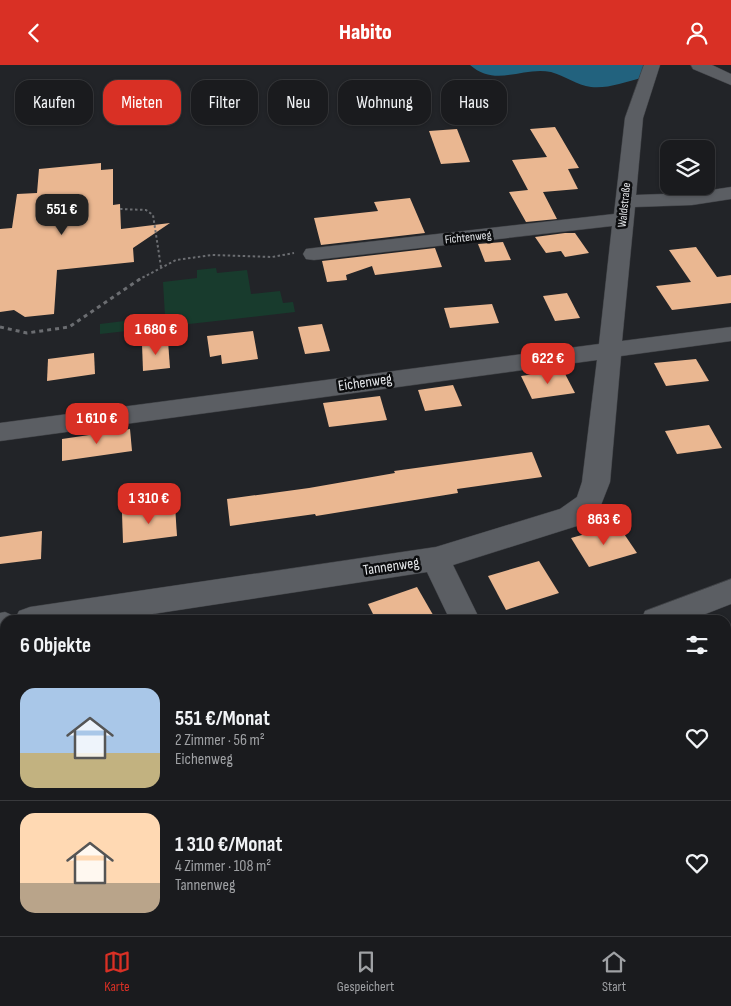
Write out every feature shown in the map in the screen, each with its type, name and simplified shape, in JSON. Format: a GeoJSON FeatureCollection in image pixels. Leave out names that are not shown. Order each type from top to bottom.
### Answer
{"type":"FeatureCollection","features":[{"type":"Feature","properties":{"kind":"street","name":"Waldstraße"},"geometry":{"type":"LineString","coordinates":[[611,349],[623,210],[634,118],[652,65]]}},
{"type":"Feature","properties":{"kind":"street"},"geometry":{"type":"LineString","coordinates":[[699,65],[731,79]]}},
{"type":"Feature","properties":{"kind":"street","name":"Fichtenweg"},"geometry":{"type":"LineString","coordinates":[[314,254],[623,210],[655,202],[731,193]]}},
{"type":"Feature","properties":{"kind":"street","name":"Eichenweg"},"geometry":{"type":"LineString","coordinates":[[0,431],[731,334]]}},
{"type":"Feature","properties":{"kind":"street","name":"Tannenweg"},"geometry":{"type":"LineString","coordinates":[[63,615],[436,559],[570,517],[589,503],[596,482],[611,349]]}},
{"type":"Feature","properties":{"kind":"street"},"geometry":{"type":"LineString","coordinates":[[436,559],[463,615]]}},
{"type":"Feature","properties":{"kind":"street"},"geometry":{"type":"LineString","coordinates":[[669,615],[731,591]]}},
{"type":"Feature","properties":{"kind":"path"},"geometry":{"type":"LineString","coordinates":[[120,209],[146,210],[153,215],[161,267]]}},
{"type":"Feature","properties":{"kind":"path"},"geometry":{"type":"LineString","coordinates":[[0,327],[27,333],[69,327],[148,273],[176,260],[212,255],[272,257],[300,253],[314,254]]}},
{"type":"Feature","properties":{"kind":"green space"},"geometry":{"type":"Polygon","coordinates":[[[216,268],[217,273],[247,270],[251,294],[280,291],[283,303],[293,302],[295,312],[100,334],[100,324],[165,316],[163,282],[197,278],[197,270],[216,268]]]}},
{"type":"Feature","properties":{"kind":"water"},"geometry":{"type":"Polygon","coordinates":[[[470,65],[645,65],[641,78],[616,85],[591,87],[551,72],[541,71],[500,76],[480,72],[470,65]]]}},
{"type":"Feature","properties":{"kind":"building"},"geometry":{"type":"Polygon","coordinates":[[[555,127],[579,168],[568,169],[578,189],[543,192],[557,219],[526,222],[509,192],[528,190],[512,160],[547,157],[530,129],[555,127]]]}},
{"type":"Feature","properties":{"kind":"building"},"geometry":{"type":"Polygon","coordinates":[[[457,129],[470,162],[441,164],[429,131],[457,129]]]}},
{"type":"Feature","properties":{"kind":"building"},"geometry":{"type":"Polygon","coordinates":[[[101,163],[101,170],[113,169],[113,205],[120,204],[121,229],[170,223],[133,248],[134,262],[57,270],[54,314],[25,317],[14,310],[0,312],[0,229],[12,228],[17,194],[37,193],[39,169],[101,163]]]}},
{"type":"Feature","properties":{"kind":"building"},"geometry":{"type":"Polygon","coordinates":[[[410,198],[425,233],[321,245],[314,218],[378,211],[374,202],[410,198]]]}},
{"type":"Feature","properties":{"kind":"building"},"geometry":{"type":"Polygon","coordinates":[[[575,233],[589,253],[565,257],[561,251],[546,253],[535,237],[575,233]]]}},
{"type":"Feature","properties":{"kind":"building"},"geometry":{"type":"Polygon","coordinates":[[[503,242],[511,260],[485,262],[478,244],[503,242]]]}},
{"type":"Feature","properties":{"kind":"building"},"geometry":{"type":"Polygon","coordinates":[[[696,247],[717,277],[731,275],[731,303],[672,310],[656,286],[691,282],[669,250],[696,247]]]}},
{"type":"Feature","properties":{"kind":"building"},"geometry":{"type":"Polygon","coordinates":[[[435,248],[442,267],[375,275],[372,266],[346,275],[347,280],[327,282],[322,261],[435,248]]]}},
{"type":"Feature","properties":{"kind":"building"},"geometry":{"type":"Polygon","coordinates":[[[567,293],[580,318],[555,321],[543,296],[567,293]]]}},
{"type":"Feature","properties":{"kind":"building"},"geometry":{"type":"Polygon","coordinates":[[[492,304],[499,323],[450,328],[444,308],[492,304]]]}},
{"type":"Feature","properties":{"kind":"building"},"geometry":{"type":"Polygon","coordinates":[[[322,324],[330,351],[305,354],[298,327],[322,324]]]}},
{"type":"Feature","properties":{"kind":"building"},"geometry":{"type":"Polygon","coordinates":[[[253,331],[258,359],[222,364],[221,355],[210,357],[207,336],[253,331]]]}},
{"type":"Feature","properties":{"kind":"building"},"geometry":{"type":"Polygon","coordinates":[[[168,341],[170,368],[143,371],[142,344],[168,341]]]}},
{"type":"Feature","properties":{"kind":"building"},"geometry":{"type":"Polygon","coordinates":[[[94,353],[95,374],[47,381],[48,359],[94,353]]]}},
{"type":"Feature","properties":{"kind":"building"},"geometry":{"type":"Polygon","coordinates":[[[696,359],[709,381],[666,386],[654,363],[696,359]]]}},
{"type":"Feature","properties":{"kind":"building"},"geometry":{"type":"Polygon","coordinates":[[[563,370],[575,393],[532,399],[521,376],[563,370]]]}},
{"type":"Feature","properties":{"kind":"building"},"geometry":{"type":"Polygon","coordinates":[[[453,385],[462,406],[425,411],[418,390],[453,385]]]}},
{"type":"Feature","properties":{"kind":"building"},"geometry":{"type":"Polygon","coordinates":[[[380,396],[387,420],[329,427],[323,403],[380,396]]]}},
{"type":"Feature","properties":{"kind":"building"},"geometry":{"type":"Polygon","coordinates":[[[709,425],[722,448],[677,454],[665,431],[709,425]]]}},
{"type":"Feature","properties":{"kind":"building"},"geometry":{"type":"Polygon","coordinates":[[[130,429],[132,451],[62,461],[62,439],[130,429]]]}},
{"type":"Feature","properties":{"kind":"building"},"geometry":{"type":"Polygon","coordinates":[[[532,452],[542,477],[457,489],[458,493],[316,516],[315,514],[230,526],[227,499],[309,488],[395,473],[394,471],[532,452]]]}},
{"type":"Feature","properties":{"kind":"building"},"geometry":{"type":"Polygon","coordinates":[[[175,506],[177,536],[123,543],[122,513],[175,506]]]}},
{"type":"Feature","properties":{"kind":"building"},"geometry":{"type":"Polygon","coordinates":[[[618,525],[637,553],[589,567],[571,538],[618,525]]]}},
{"type":"Feature","properties":{"kind":"building"},"geometry":{"type":"Polygon","coordinates":[[[42,531],[41,559],[0,564],[0,537],[42,531]]]}},
{"type":"Feature","properties":{"kind":"building"},"geometry":{"type":"Polygon","coordinates":[[[539,561],[559,593],[506,610],[488,576],[539,561]]]}},
{"type":"Feature","properties":{"kind":"building"},"geometry":{"type":"Polygon","coordinates":[[[417,587],[433,615],[374,615],[368,604],[417,587]]]}}]}
